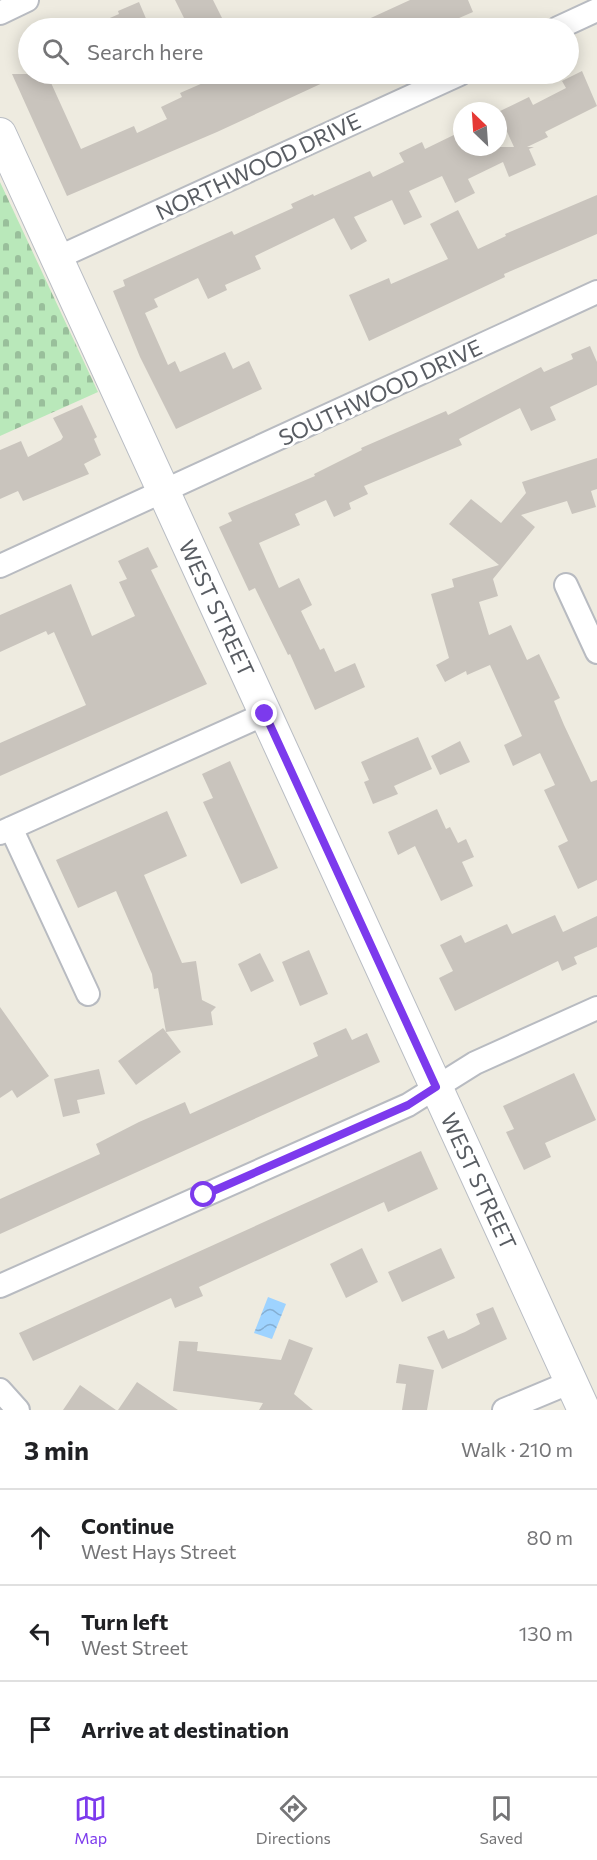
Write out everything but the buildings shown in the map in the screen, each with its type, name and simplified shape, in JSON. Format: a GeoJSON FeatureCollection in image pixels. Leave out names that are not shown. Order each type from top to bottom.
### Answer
{"type":"FeatureCollection","features":[{"type":"Feature","properties":{"kind":"main road","name":"WEST STREET"},"geometry":{"type":"LineString","coordinates":[[0,134],[584,1410]]}},
{"type":"Feature","properties":{"kind":"street"},"geometry":{"type":"LineString","coordinates":[[0,13],[27,0]]}},
{"type":"Feature","properties":{"kind":"street"},"geometry":{"type":"LineString","coordinates":[[579,18],[597,10]]}},
{"type":"Feature","properties":{"kind":"street","name":"NORTHWOOD DRIVE"},"geometry":{"type":"LineString","coordinates":[[57,258],[438,84]]}},
{"type":"Feature","properties":{"kind":"street","name":"SOUTHWOOD DRIVE"},"geometry":{"type":"LineString","coordinates":[[0,566],[597,292]]}},
{"type":"Feature","properties":{"kind":"street"},"geometry":{"type":"LineString","coordinates":[[566,585],[597,652]]}},
{"type":"Feature","properties":{"kind":"street"},"geometry":{"type":"LineString","coordinates":[[88,994],[6,830],[265,714]]}},
{"type":"Feature","properties":{"kind":"street"},"geometry":{"type":"LineString","coordinates":[[0,1286],[408,1105],[475,1063],[597,1008]]}},
{"type":"Feature","properties":{"kind":"street"},"geometry":{"type":"LineString","coordinates":[[504,1410],[571,1382]]}},
{"type":"Feature","properties":{"kind":"street"},"geometry":{"type":"LineString","coordinates":[[0,1390],[18,1410]]}},
{"type":"Feature","properties":{"kind":"green space"},"geometry":{"type":"Polygon","coordinates":[[[0,182],[98,392],[0,436],[0,182]]]}},
{"type":"Feature","properties":{"kind":"water"},"geometry":{"type":"Polygon","coordinates":[[[268,1297],[286,1304],[272,1339],[254,1333],[268,1297]]]}},
{"type":"Feature","properties":{"kind":"route"},"geometry":{"type":"LineString","coordinates":[[204,1195],[408,1105],[436,1087],[265,714]]}}]}
